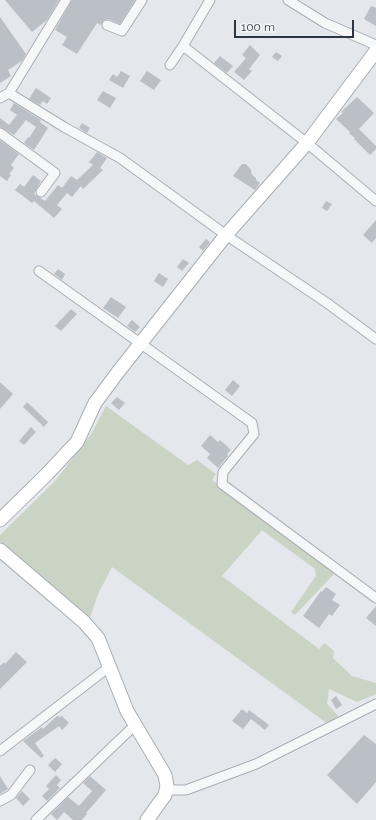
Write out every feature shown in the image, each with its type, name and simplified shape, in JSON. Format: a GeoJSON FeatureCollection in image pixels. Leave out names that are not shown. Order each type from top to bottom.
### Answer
{"type":"FeatureCollection","features":[{"type":"Feature","properties":{"kind":"street"},"geometry":{"type":"LineString","coordinates":[[0,98],[9,93],[66,0]]}},
{"type":"Feature","properties":{"kind":"street"},"geometry":{"type":"LineString","coordinates":[[107,25],[122,31],[142,0]]}},
{"type":"Feature","properties":{"kind":"street"},"geometry":{"type":"LineString","coordinates":[[170,65],[210,0]]}},
{"type":"Feature","properties":{"kind":"street"},"geometry":{"type":"LineString","coordinates":[[288,0],[325,23],[376,45]]}},
{"type":"Feature","properties":{"kind":"street"},"geometry":{"type":"LineString","coordinates":[[183,46],[307,143],[376,201]]}},
{"type":"Feature","properties":{"kind":"street"},"geometry":{"type":"LineString","coordinates":[[0,520],[77,442],[96,403],[140,344],[226,235],[307,143],[376,51]]}},
{"type":"Feature","properties":{"kind":"street"},"geometry":{"type":"LineString","coordinates":[[9,93],[64,127],[120,158],[226,235],[327,303],[376,339]]}},
{"type":"Feature","properties":{"kind":"street"},"geometry":{"type":"LineString","coordinates":[[0,133],[55,173],[41,192]]}},
{"type":"Feature","properties":{"kind":"street"},"geometry":{"type":"LineString","coordinates":[[39,271],[252,423],[254,434],[223,472],[222,484],[376,598]]}},
{"type":"Feature","properties":{"kind":"street"},"geometry":{"type":"LineString","coordinates":[[0,550],[41,584],[90,628],[98,638],[127,711],[165,775],[167,782],[162,801],[147,820]]}},
{"type":"Feature","properties":{"kind":"street"},"geometry":{"type":"LineString","coordinates":[[0,751],[109,667]]}},
{"type":"Feature","properties":{"kind":"street"},"geometry":{"type":"LineString","coordinates":[[166,790],[186,790],[256,764],[376,704]]}},
{"type":"Feature","properties":{"kind":"street"},"geometry":{"type":"LineString","coordinates":[[36,820],[135,725]]}},
{"type":"Feature","properties":{"kind":"street"},"geometry":{"type":"LineString","coordinates":[[0,801],[11,795],[30,770]]}},
{"type":"Feature","properties":{"kind":"green space"},"geometry":{"type":"Polygon","coordinates":[[[106,406],[188,465],[197,460],[216,474],[212,480],[335,573],[295,615],[291,612],[316,576],[315,569],[262,530],[222,576],[319,649],[324,643],[334,651],[333,658],[352,676],[376,683],[376,694],[357,702],[329,689],[327,704],[339,717],[328,724],[112,567],[98,594],[90,618],[0,542],[0,535],[55,481],[92,433],[106,406]]]}},
{"type":"Feature","properties":{"kind":"building"},"geometry":{"type":"Polygon","coordinates":[[[5,0],[59,0],[47,20],[32,32],[5,0]]]}},
{"type":"Feature","properties":{"kind":"building"},"geometry":{"type":"Polygon","coordinates":[[[72,0],[135,0],[120,24],[108,19],[103,21],[101,25],[97,23],[77,54],[62,45],[67,37],[55,30],[72,0]]]}},
{"type":"Feature","properties":{"kind":"building"},"geometry":{"type":"Polygon","coordinates":[[[371,6],[376,8],[376,26],[364,19],[371,6]]]}},
{"type":"Feature","properties":{"kind":"building"},"geometry":{"type":"Polygon","coordinates":[[[0,17],[26,54],[22,61],[8,70],[11,76],[0,83],[0,17]]]}},
{"type":"Feature","properties":{"kind":"building"},"geometry":{"type":"Polygon","coordinates":[[[250,45],[260,55],[249,69],[252,71],[244,80],[234,72],[246,58],[242,55],[250,45]]]}},
{"type":"Feature","properties":{"kind":"building"},"geometry":{"type":"Polygon","coordinates":[[[276,52],[282,56],[278,61],[272,57],[276,52]]]}},
{"type":"Feature","properties":{"kind":"building"},"geometry":{"type":"Polygon","coordinates":[[[220,56],[233,66],[227,73],[214,63],[220,56]]]}},
{"type":"Feature","properties":{"kind":"building"},"geometry":{"type":"Polygon","coordinates":[[[121,71],[130,76],[123,88],[109,80],[113,74],[117,77],[121,71]]]}},
{"type":"Feature","properties":{"kind":"building"},"geometry":{"type":"Polygon","coordinates":[[[147,71],[161,80],[154,90],[140,81],[147,71]]]}},
{"type":"Feature","properties":{"kind":"building"},"geometry":{"type":"Polygon","coordinates":[[[36,88],[51,98],[47,104],[43,101],[40,105],[29,99],[36,88]]]}},
{"type":"Feature","properties":{"kind":"building"},"geometry":{"type":"Polygon","coordinates":[[[103,91],[116,98],[110,108],[97,100],[103,91]]]}},
{"type":"Feature","properties":{"kind":"building"},"geometry":{"type":"Polygon","coordinates":[[[357,97],[374,113],[359,129],[376,146],[376,149],[370,155],[354,139],[355,138],[349,133],[350,132],[336,119],[343,113],[341,112],[357,97]]]}},
{"type":"Feature","properties":{"kind":"building"},"geometry":{"type":"Polygon","coordinates":[[[14,103],[41,120],[40,122],[48,128],[34,150],[24,143],[36,127],[26,120],[14,135],[0,127],[0,118],[9,125],[17,115],[10,110],[14,103]]]}},
{"type":"Feature","properties":{"kind":"building"},"geometry":{"type":"Polygon","coordinates":[[[82,123],[90,128],[87,133],[79,128],[82,123]]]}},
{"type":"Feature","properties":{"kind":"building"},"geometry":{"type":"Polygon","coordinates":[[[0,140],[19,154],[11,165],[14,168],[9,174],[11,175],[7,181],[0,176],[0,140]]]}},
{"type":"Feature","properties":{"kind":"building"},"geometry":{"type":"Polygon","coordinates":[[[97,152],[107,158],[100,168],[103,170],[83,189],[81,186],[72,197],[67,193],[57,205],[62,209],[54,218],[34,201],[32,203],[15,190],[20,184],[24,187],[33,175],[41,181],[34,194],[45,201],[58,185],[62,188],[71,176],[77,180],[93,165],[89,162],[97,152]]]}},
{"type":"Feature","properties":{"kind":"building"},"geometry":{"type":"Polygon","coordinates":[[[242,164],[246,164],[251,170],[252,175],[260,183],[255,190],[233,176],[242,164]]]}},
{"type":"Feature","properties":{"kind":"building"},"geometry":{"type":"Polygon","coordinates":[[[326,201],[332,204],[327,211],[322,208],[326,201]]]}},
{"type":"Feature","properties":{"kind":"building"},"geometry":{"type":"Polygon","coordinates":[[[376,220],[376,238],[372,243],[363,235],[376,220]]]}},
{"type":"Feature","properties":{"kind":"building"},"geometry":{"type":"Polygon","coordinates":[[[206,239],[210,242],[203,251],[199,247],[206,239]]]}},
{"type":"Feature","properties":{"kind":"building"},"geometry":{"type":"Polygon","coordinates":[[[183,259],[189,263],[182,271],[177,267],[183,259]]]}},
{"type":"Feature","properties":{"kind":"building"},"geometry":{"type":"Polygon","coordinates":[[[58,269],[65,274],[62,280],[54,274],[58,269]]]}},
{"type":"Feature","properties":{"kind":"building"},"geometry":{"type":"Polygon","coordinates":[[[159,273],[168,279],[163,287],[154,281],[159,273]]]}},
{"type":"Feature","properties":{"kind":"building"},"geometry":{"type":"Polygon","coordinates":[[[111,297],[126,307],[118,318],[103,308],[111,297]]]}},
{"type":"Feature","properties":{"kind":"building"},"geometry":{"type":"Polygon","coordinates":[[[71,309],[77,314],[61,331],[55,326],[71,309]]]}},
{"type":"Feature","properties":{"kind":"building"},"geometry":{"type":"Polygon","coordinates":[[[132,320],[140,327],[135,332],[127,326],[132,320]]]}},
{"type":"Feature","properties":{"kind":"building"},"geometry":{"type":"Polygon","coordinates":[[[233,380],[240,386],[232,396],[225,390],[233,380]]]}},
{"type":"Feature","properties":{"kind":"building"},"geometry":{"type":"Polygon","coordinates":[[[0,382],[13,394],[0,409],[0,382]]]}},
{"type":"Feature","properties":{"kind":"building"},"geometry":{"type":"Polygon","coordinates":[[[117,397],[125,403],[119,410],[111,403],[117,397]]]}},
{"type":"Feature","properties":{"kind":"building"},"geometry":{"type":"Polygon","coordinates":[[[27,402],[48,422],[44,427],[23,407],[27,402]]]}},
{"type":"Feature","properties":{"kind":"building"},"geometry":{"type":"Polygon","coordinates":[[[31,427],[36,432],[24,445],[19,441],[31,427]]]}},
{"type":"Feature","properties":{"kind":"building"},"geometry":{"type":"Polygon","coordinates":[[[210,435],[218,442],[220,440],[231,450],[218,468],[207,458],[210,454],[201,446],[210,435]]]}},
{"type":"Feature","properties":{"kind":"building"},"geometry":{"type":"Polygon","coordinates":[[[326,587],[336,594],[332,600],[340,605],[332,616],[329,614],[319,628],[303,616],[321,591],[322,592],[326,587]]]}},
{"type":"Feature","properties":{"kind":"building"},"geometry":{"type":"Polygon","coordinates":[[[376,606],[376,626],[366,618],[376,606]]]}},
{"type":"Feature","properties":{"kind":"building"},"geometry":{"type":"Polygon","coordinates":[[[16,652],[27,662],[0,689],[0,666],[4,662],[5,664],[16,652]]]}},
{"type":"Feature","properties":{"kind":"building"},"geometry":{"type":"Polygon","coordinates":[[[336,696],[342,705],[336,709],[331,700],[336,696]]]}},
{"type":"Feature","properties":{"kind":"building"},"geometry":{"type":"Polygon","coordinates":[[[242,709],[247,713],[249,710],[269,725],[265,730],[251,719],[243,729],[232,721],[242,709]]]}},
{"type":"Feature","properties":{"kind":"building"},"geometry":{"type":"Polygon","coordinates":[[[57,716],[62,716],[69,723],[62,730],[59,726],[35,743],[44,756],[41,758],[23,741],[42,727],[43,729],[57,716]]]}},
{"type":"Feature","properties":{"kind":"building"},"geometry":{"type":"Polygon","coordinates":[[[364,735],[376,744],[376,782],[357,804],[327,775],[364,735]]]}},
{"type":"Feature","properties":{"kind":"building"},"geometry":{"type":"Polygon","coordinates":[[[55,758],[62,764],[55,772],[48,765],[55,758]]]}},
{"type":"Feature","properties":{"kind":"building"},"geometry":{"type":"Polygon","coordinates":[[[56,775],[61,780],[57,785],[60,788],[47,801],[42,796],[49,789],[46,786],[56,775]]]}},
{"type":"Feature","properties":{"kind":"building"},"geometry":{"type":"Polygon","coordinates":[[[0,776],[8,789],[0,794],[0,776]]]}},
{"type":"Feature","properties":{"kind":"building"},"geometry":{"type":"Polygon","coordinates":[[[90,776],[106,790],[86,813],[87,814],[82,820],[73,820],[64,812],[57,820],[51,814],[68,797],[79,806],[92,791],[83,783],[90,776]]]}},
{"type":"Feature","properties":{"kind":"building"},"geometry":{"type":"Polygon","coordinates":[[[22,791],[30,799],[23,806],[16,798],[22,791]]]}}]}
